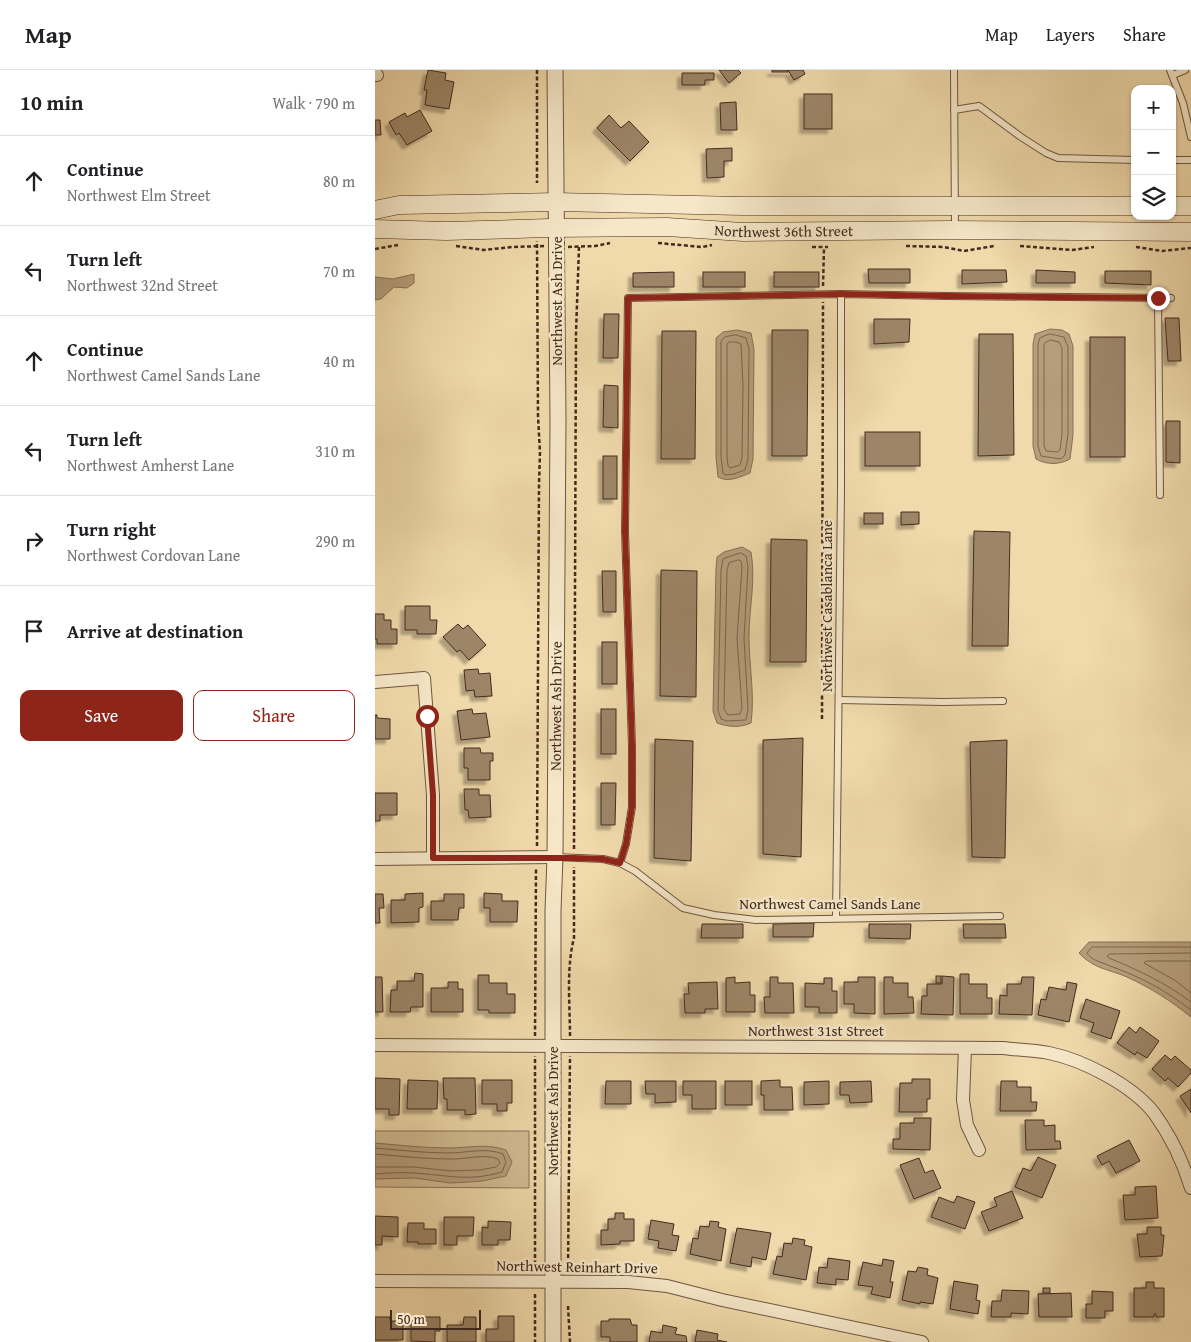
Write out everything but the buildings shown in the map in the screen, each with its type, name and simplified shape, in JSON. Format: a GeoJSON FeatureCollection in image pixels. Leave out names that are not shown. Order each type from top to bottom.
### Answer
{"type":"FeatureCollection","features":[{"type":"Feature","properties":{"kind":"main road","name":"Northwest 36th Street"},"geometry":{"type":"LineString","coordinates":[[375,210],[399,205],[556,202],[752,206],[1131,206]]}},
{"type":"Feature","properties":{"kind":"main road"},"geometry":{"type":"LineString","coordinates":[[1176,206],[1191,206]]}},
{"type":"Feature","properties":{"kind":"main road","name":"Northwest 36th Street"},"geometry":{"type":"LineString","coordinates":[[375,230],[667,227],[743,232],[955,230],[1191,232]]}},
{"type":"Feature","properties":{"kind":"street","name":"Northwest Ash Drive"},"geometry":{"type":"LineString","coordinates":[[553,1342],[553,1047],[558,420],[555,70]]}},
{"type":"Feature","properties":{"kind":"street"},"geometry":{"type":"LineString","coordinates":[[375,682],[424,678],[433,795],[433,858]]}},
{"type":"Feature","properties":{"kind":"street"},"geometry":{"type":"LineString","coordinates":[[375,859],[555,857]]}},
{"type":"Feature","properties":{"kind":"street","name":"Northwest 31st Street"},"geometry":{"type":"LineString","coordinates":[[375,1046],[1003,1048],[1049,1053],[1098,1069],[1130,1091],[1153,1112],[1186,1170],[1191,1188]]}},
{"type":"Feature","properties":{"kind":"street"},"geometry":{"type":"LineString","coordinates":[[965,1048],[963,1100],[967,1125],[979,1150]]}},
{"type":"Feature","properties":{"kind":"street","name":"Northwest Reinhart Drive"},"geometry":{"type":"LineString","coordinates":[[375,1281],[628,1282],[667,1286],[722,1300],[922,1342]]}},
{"type":"Feature","properties":{"kind":"lane"},"geometry":{"type":"LineString","coordinates":[[954,70],[955,230]]}},
{"type":"Feature","properties":{"kind":"lane"},"geometry":{"type":"LineString","coordinates":[[1185,70],[1171,73],[1183,103],[1191,137]]}},
{"type":"Feature","properties":{"kind":"lane"},"geometry":{"type":"LineString","coordinates":[[954,110],[979,106],[1021,137],[1046,153],[1058,158],[1131,160]]}},
{"type":"Feature","properties":{"kind":"lane"},"geometry":{"type":"LineString","coordinates":[[1176,160],[1191,160]]}},
{"type":"Feature","properties":{"kind":"lane"},"geometry":{"type":"LineString","coordinates":[[620,863],[626,844],[632,807],[632,746],[625,531],[628,298],[823,294],[1171,298]]}},
{"type":"Feature","properties":{"kind":"lane","name":"Northwest Casablanca Lane"},"geometry":{"type":"LineString","coordinates":[[836,918],[841,294]]}},
{"type":"Feature","properties":{"kind":"lane"},"geometry":{"type":"LineString","coordinates":[[1158,298],[1160,495]]}},
{"type":"Feature","properties":{"kind":"lane"},"geometry":{"type":"LineString","coordinates":[[839,700],[1003,701]]}},
{"type":"Feature","properties":{"kind":"lane","name":"Northwest Camel Sands Lane"},"geometry":{"type":"LineString","coordinates":[[555,857],[603,859],[620,863],[635,871],[683,908],[714,915],[756,920],[1000,916]]}},
{"type":"Feature","properties":{"kind":"path"},"geometry":{"type":"LineString","coordinates":[[537,70],[537,183]]}},
{"type":"Feature","properties":{"kind":"path"},"geometry":{"type":"LineString","coordinates":[[535,1342],[536,858],[539,484],[541,453],[538,416],[537,228]]}},
{"type":"Feature","properties":{"kind":"path"},"geometry":{"type":"LineString","coordinates":[[568,1282],[570,966],[573,938],[574,858],[576,333],[579,247]]}},
{"type":"Feature","properties":{"kind":"path"},"geometry":{"type":"LineString","coordinates":[[822,718],[823,248]]}},
{"type":"Feature","properties":{"kind":"path"},"geometry":{"type":"LineString","coordinates":[[568,1305],[570,1342]]}},
{"type":"Feature","properties":{"kind":"shaded area"},"geometry":{"type":"Polygon","coordinates":[[[375,1131],[529,1131],[529,1188],[375,1187],[375,1131]]]}},
{"type":"Feature","properties":{"kind":"water"},"geometry":{"type":"Polygon","coordinates":[[[414,274],[414,283],[407,288],[394,287],[381,299],[375,300],[375,277],[393,279],[414,274]]]}},
{"type":"Feature","properties":{"kind":"water"},"geometry":{"type":"Polygon","coordinates":[[[1050,329],[1062,330],[1069,334],[1073,346],[1073,435],[1070,459],[1053,463],[1036,459],[1033,446],[1033,344],[1035,334],[1050,329]]]}},
{"type":"Feature","properties":{"kind":"water"},"geometry":{"type":"Polygon","coordinates":[[[737,330],[751,333],[754,349],[753,459],[750,473],[734,479],[722,479],[718,477],[716,457],[716,338],[723,332],[737,330]]]}},
{"type":"Feature","properties":{"kind":"water"},"geometry":{"type":"Polygon","coordinates":[[[742,547],[751,552],[752,563],[753,584],[749,637],[752,712],[751,723],[743,726],[734,726],[717,723],[713,711],[716,569],[717,557],[724,552],[742,547]]]}},
{"type":"Feature","properties":{"kind":"water"},"geometry":{"type":"Polygon","coordinates":[[[1089,942],[1191,942],[1191,1017],[1168,1000],[1144,986],[1090,962],[1079,953],[1089,942]]]}},
{"type":"Feature","properties":{"kind":"water"},"geometry":{"type":"Polygon","coordinates":[[[375,1143],[440,1148],[477,1146],[499,1148],[506,1150],[512,1162],[506,1176],[482,1181],[450,1183],[414,1178],[375,1179],[375,1143]]]}},
{"type":"Feature","properties":{"kind":"route"},"geometry":{"type":"LineString","coordinates":[[427,716],[433,795],[433,858],[555,857],[603,859],[620,863],[626,844],[632,807],[632,746],[625,531],[628,298],[841,294],[1158,298]]}}]}
